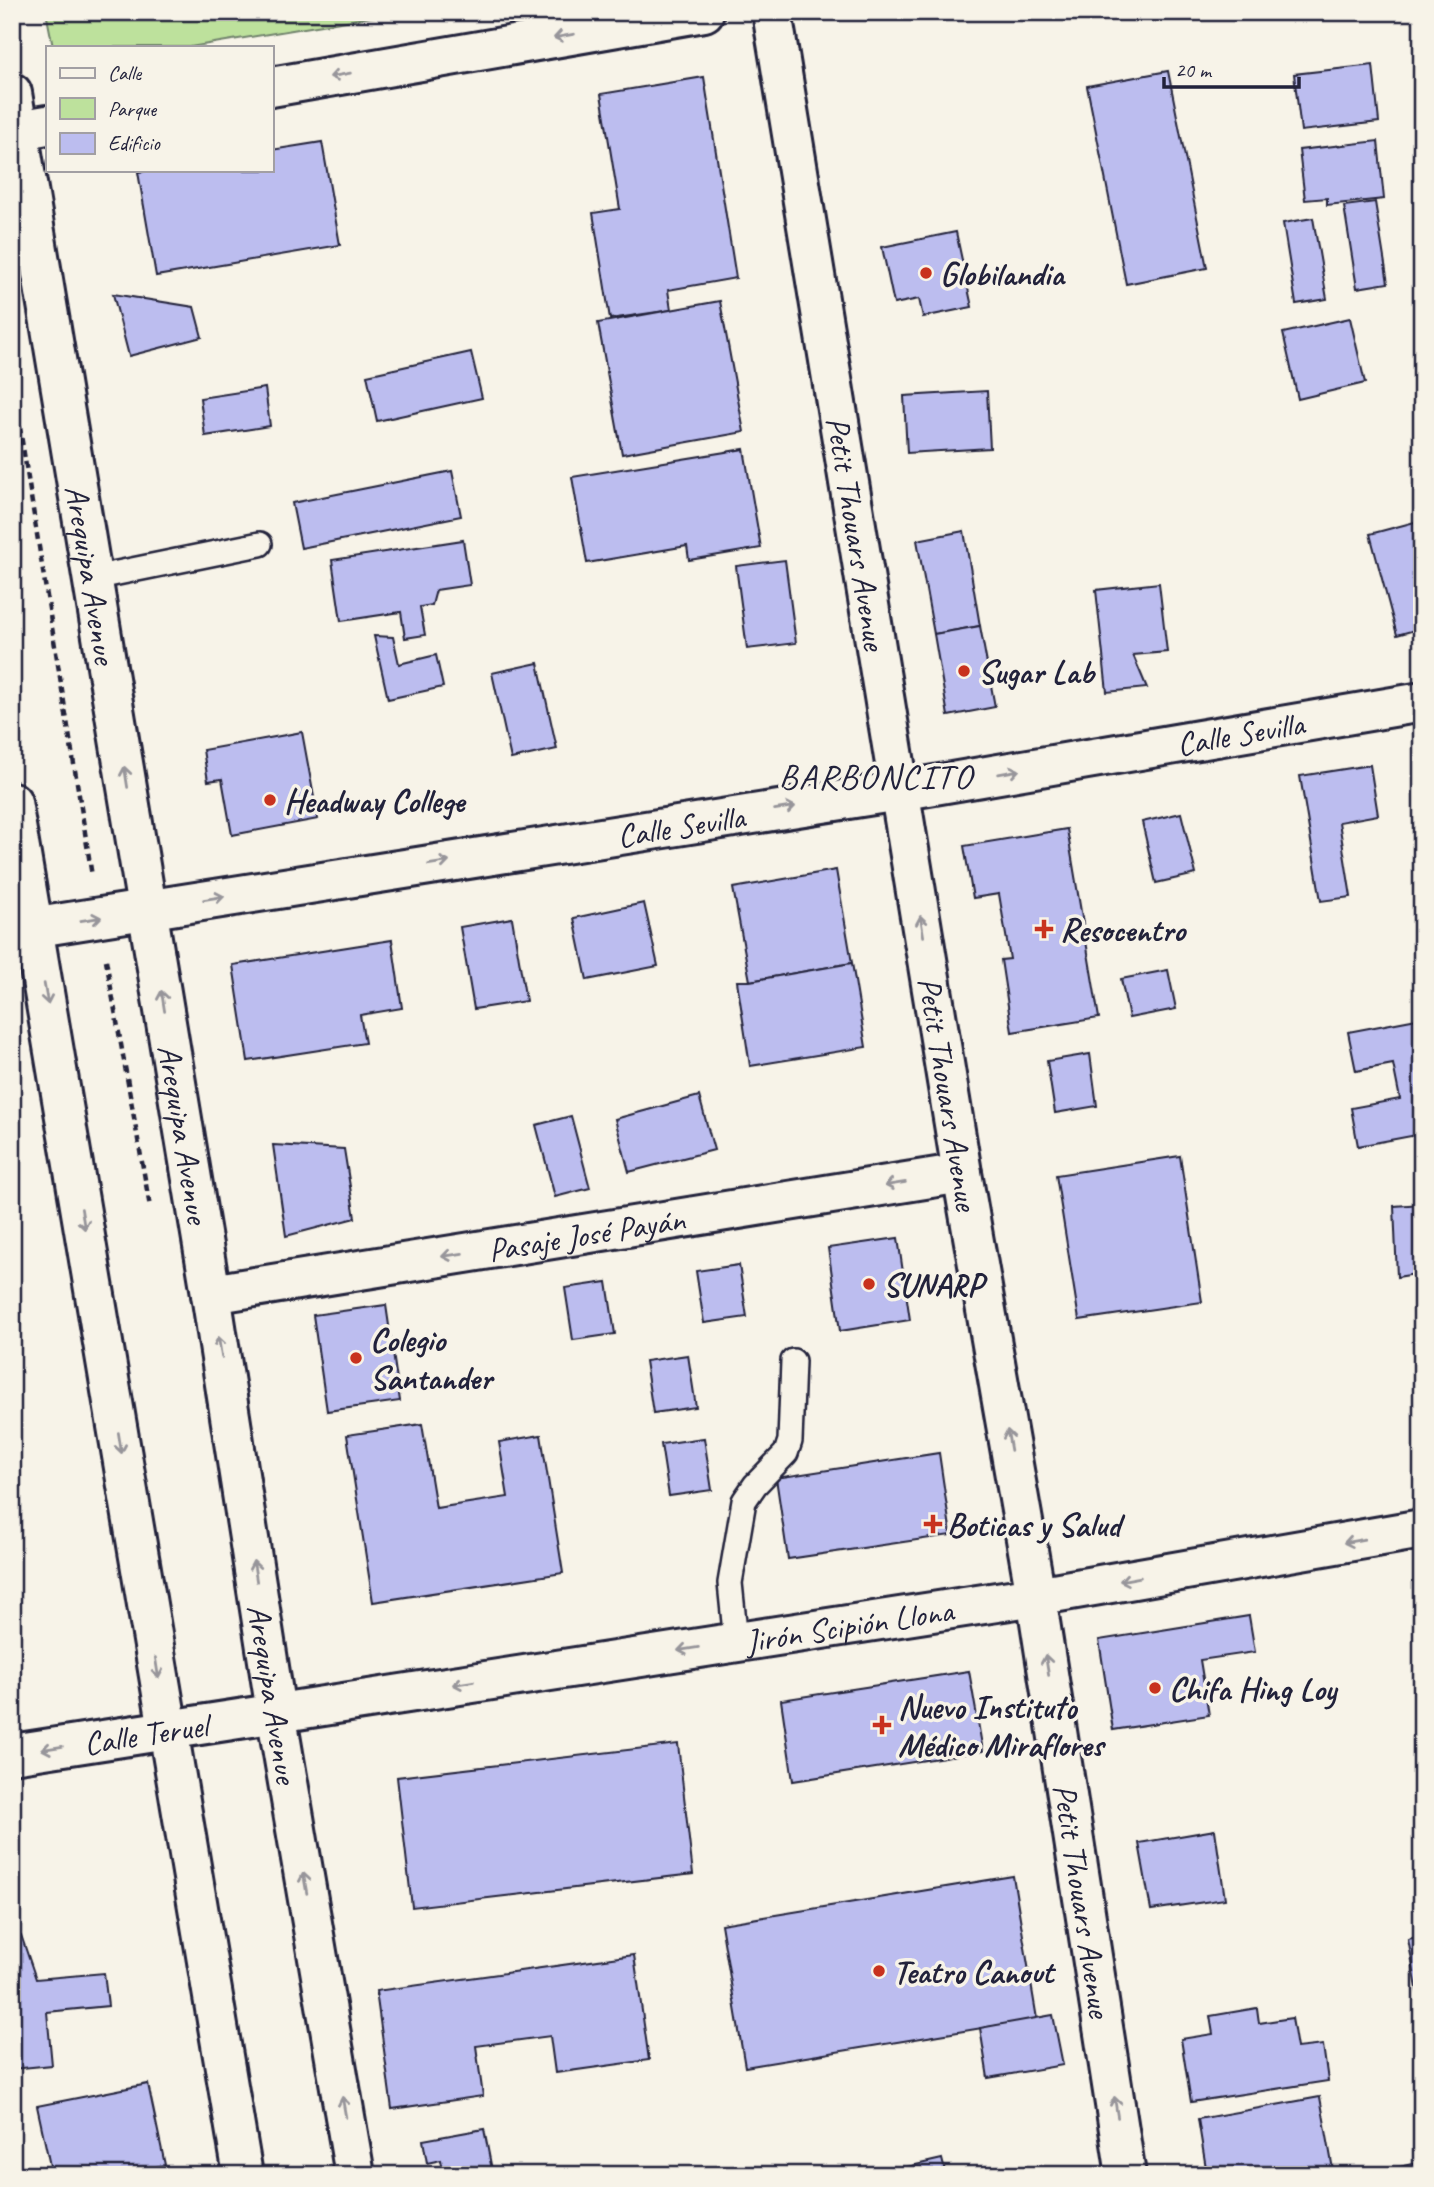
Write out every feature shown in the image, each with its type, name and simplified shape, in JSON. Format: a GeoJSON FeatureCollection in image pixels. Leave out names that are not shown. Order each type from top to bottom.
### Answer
{"type":"FeatureCollection","features":[{"type":"Feature","properties":{"kind":"main road"},"geometry":{"type":"LineString","coordinates":[[273,87],[704,12]]}},
{"type":"Feature","properties":{"kind":"main road","name":"Petit Thouars Avenue"},"geometry":{"type":"LineString","coordinates":[[772,12],[962,1173],[1036,1596],[1126,2175]]}},
{"type":"Feature","properties":{"kind":"main road","name":"Arequipa Avenue"},"geometry":{"type":"LineString","coordinates":[[12,93],[33,128],[93,578],[211,1294],[276,1712],[355,2175]]}},
{"type":"Feature","properties":{"kind":"main road","name":"Calle Sevilla"},"geometry":{"type":"LineString","coordinates":[[23,929],[899,790],[1422,702]]}},
{"type":"Feature","properties":{"kind":"main road"},"geometry":{"type":"LineString","coordinates":[[12,802],[23,929],[167,1730],[243,2175]]}},
{"type":"Feature","properties":{"kind":"main road","name":"Pasaje José Payán"},"geometry":{"type":"LineString","coordinates":[[211,1294],[962,1173]]}},
{"type":"Feature","properties":{"kind":"main road","name":"Jirón Scipión Llona"},"geometry":{"type":"LineString","coordinates":[[276,1712],[1036,1596],[1422,1529]]}},
{"type":"Feature","properties":{"kind":"main road","name":"Calle Teruel"},"geometry":{"type":"LineString","coordinates":[[12,1754],[276,1712]]}},
{"type":"Feature","properties":{"kind":"lane"},"geometry":{"type":"LineString","coordinates":[[93,578],[260,544]]}},
{"type":"Feature","properties":{"kind":"lane"},"geometry":{"type":"LineString","coordinates":[[736,1642],[730,1583],[744,1501],[786,1452],[790,1441],[793,1361]]}},
{"type":"Feature","properties":{"kind":"green space"},"geometry":{"type":"Polygon","coordinates":[[[46,12],[400,12],[196,46],[53,46],[46,12]]]}},
{"type":"Feature","properties":{"kind":"building"},"geometry":{"type":"Polygon","coordinates":[[[1373,65],[1379,122],[1301,131],[1294,74],[1373,65]]]}},
{"type":"Feature","properties":{"kind":"building"},"geometry":{"type":"Polygon","coordinates":[[[1168,71],[1207,268],[1126,284],[1087,86],[1168,71]]]}},
{"type":"Feature","properties":{"kind":"building"},"geometry":{"type":"Polygon","coordinates":[[[704,77],[736,278],[668,290],[671,310],[610,319],[593,213],[620,209],[601,94],[704,77]]]}},
{"type":"Feature","properties":{"kind":"building"},"geometry":{"type":"Polygon","coordinates":[[[1378,141],[1384,199],[1327,205],[1327,198],[1305,200],[1299,150],[1378,141]]]}},
{"type":"Feature","properties":{"kind":"building"},"geometry":{"type":"Polygon","coordinates":[[[322,142],[340,245],[156,276],[138,172],[273,172],[273,150],[322,142]]]}},
{"type":"Feature","properties":{"kind":"building"},"geometry":{"type":"Polygon","coordinates":[[[1375,202],[1388,283],[1357,288],[1344,206],[1375,202]]]}},
{"type":"Feature","properties":{"kind":"building"},"geometry":{"type":"Polygon","coordinates":[[[1313,218],[1327,299],[1296,304],[1283,223],[1313,218]]]}},
{"type":"Feature","properties":{"kind":"building","name":"Globilandia"},"geometry":{"type":"Polygon","coordinates":[[[956,232],[972,307],[923,317],[919,299],[894,304],[882,247],[956,232]]]}},
{"type":"Feature","properties":{"kind":"building"},"geometry":{"type":"Polygon","coordinates":[[[113,294],[194,307],[202,337],[129,356],[113,294]]]}},
{"type":"Feature","properties":{"kind":"building"},"geometry":{"type":"Polygon","coordinates":[[[720,301],[744,432],[622,454],[598,323],[720,301]]]}},
{"type":"Feature","properties":{"kind":"building"},"geometry":{"type":"Polygon","coordinates":[[[1350,318],[1365,383],[1298,399],[1283,333],[1350,318]]]}},
{"type":"Feature","properties":{"kind":"building"},"geometry":{"type":"Polygon","coordinates":[[[471,352],[482,398],[377,421],[367,375],[471,352]]]}},
{"type":"Feature","properties":{"kind":"building"},"geometry":{"type":"Polygon","coordinates":[[[265,388],[270,426],[205,436],[200,398],[265,388]]]}},
{"type":"Feature","properties":{"kind":"building"},"geometry":{"type":"Polygon","coordinates":[[[987,391],[990,448],[907,453],[904,396],[987,391]]]}},
{"type":"Feature","properties":{"kind":"building"},"geometry":{"type":"Polygon","coordinates":[[[744,449],[761,548],[689,560],[687,546],[587,563],[572,477],[744,449]]]}},
{"type":"Feature","properties":{"kind":"building"},"geometry":{"type":"Polygon","coordinates":[[[452,471],[461,516],[301,548],[292,503],[452,471]]]}},
{"type":"Feature","properties":{"kind":"building"},"geometry":{"type":"Polygon","coordinates":[[[1422,520],[1422,628],[1397,635],[1370,534],[1422,520]]]}},
{"type":"Feature","properties":{"kind":"building"},"geometry":{"type":"Polygon","coordinates":[[[964,531],[980,626],[934,634],[917,540],[964,531]]]}},
{"type":"Feature","properties":{"kind":"building"},"geometry":{"type":"Polygon","coordinates":[[[463,540],[470,585],[436,590],[432,605],[420,607],[425,635],[405,638],[401,612],[341,621],[332,560],[463,540]]]}},
{"type":"Feature","properties":{"kind":"building"},"geometry":{"type":"Polygon","coordinates":[[[785,560],[796,643],[747,649],[736,566],[785,560]]]}},
{"type":"Feature","properties":{"kind":"building"},"geometry":{"type":"Polygon","coordinates":[[[1159,583],[1167,652],[1133,655],[1147,688],[1107,692],[1096,590],[1159,583]]]}},
{"type":"Feature","properties":{"kind":"building","name":"Sugar Lab"},"geometry":{"type":"Polygon","coordinates":[[[980,626],[995,707],[948,716],[934,634],[980,626]]]}},
{"type":"Feature","properties":{"kind":"building"},"geometry":{"type":"Polygon","coordinates":[[[374,636],[393,637],[399,664],[436,655],[443,687],[388,699],[374,636]]]}},
{"type":"Feature","properties":{"kind":"building"},"geometry":{"type":"Polygon","coordinates":[[[538,663],[557,749],[511,759],[492,673],[538,663]]]}},
{"type":"Feature","properties":{"kind":"building","name":"Headway College"},"geometry":{"type":"Polygon","coordinates":[[[302,732],[318,819],[232,835],[222,779],[208,781],[203,750],[302,732]]]}},
{"type":"Feature","properties":{"kind":"building"},"geometry":{"type":"Polygon","coordinates":[[[1370,765],[1378,815],[1339,822],[1351,897],[1321,901],[1300,776],[1370,765]]]}},
{"type":"Feature","properties":{"kind":"building"},"geometry":{"type":"Polygon","coordinates":[[[1181,813],[1196,874],[1156,883],[1142,822],[1181,813]]]}},
{"type":"Feature","properties":{"kind":"building","name":"Resocentro"},"geometry":{"type":"Polygon","coordinates":[[[1067,829],[1099,1018],[1012,1032],[1001,960],[1010,959],[999,894],[973,898],[964,846],[1067,829]]]}},
{"type":"Feature","properties":{"kind":"building"},"geometry":{"type":"Polygon","coordinates":[[[836,870],[852,963],[750,981],[733,888],[836,870]]]}},
{"type":"Feature","properties":{"kind":"building"},"geometry":{"type":"Polygon","coordinates":[[[644,903],[658,966],[587,980],[574,918],[644,903]]]}},
{"type":"Feature","properties":{"kind":"building"},"geometry":{"type":"Polygon","coordinates":[[[512,918],[526,1001],[474,1009],[460,927],[512,918]]]}},
{"type":"Feature","properties":{"kind":"building"},"geometry":{"type":"Polygon","coordinates":[[[392,940],[402,1008],[360,1015],[365,1043],[248,1061],[233,965],[392,940]]]}},
{"type":"Feature","properties":{"kind":"building"},"geometry":{"type":"Polygon","coordinates":[[[852,963],[866,1047],[750,1066],[737,981],[852,963]]]}},
{"type":"Feature","properties":{"kind":"building"},"geometry":{"type":"Polygon","coordinates":[[[1168,970],[1176,1009],[1129,1018],[1121,979],[1168,970]]]}},
{"type":"Feature","properties":{"kind":"building"},"geometry":{"type":"Polygon","coordinates":[[[1422,1018],[1422,1134],[1358,1146],[1351,1108],[1400,1099],[1393,1064],[1356,1071],[1348,1032],[1422,1018]]]}},
{"type":"Feature","properties":{"kind":"building"},"geometry":{"type":"Polygon","coordinates":[[[1090,1054],[1097,1106],[1055,1113],[1047,1061],[1090,1054]]]}},
{"type":"Feature","properties":{"kind":"building"},"geometry":{"type":"Polygon","coordinates":[[[699,1096],[714,1150],[629,1172],[615,1119],[699,1096]]]}},
{"type":"Feature","properties":{"kind":"building"},"geometry":{"type":"Polygon","coordinates":[[[571,1116],[590,1188],[555,1197],[536,1125],[571,1116]]]}},
{"type":"Feature","properties":{"kind":"building"},"geometry":{"type":"Polygon","coordinates":[[[273,1145],[344,1149],[355,1218],[286,1236],[273,1145]]]}},
{"type":"Feature","properties":{"kind":"building"},"geometry":{"type":"Polygon","coordinates":[[[1180,1156],[1202,1302],[1079,1320],[1056,1175],[1180,1156]]]}},
{"type":"Feature","properties":{"kind":"building"},"geometry":{"type":"Polygon","coordinates":[[[1422,1204],[1422,1273],[1397,1277],[1394,1206],[1422,1204]]]}},
{"type":"Feature","properties":{"kind":"building","name":"SUNARP"},"geometry":{"type":"Polygon","coordinates":[[[898,1238],[910,1320],[840,1331],[828,1248],[898,1238]]]}},
{"type":"Feature","properties":{"kind":"building"},"geometry":{"type":"Polygon","coordinates":[[[739,1265],[747,1317],[704,1323],[696,1271],[739,1265]]]}},
{"type":"Feature","properties":{"kind":"building"},"geometry":{"type":"Polygon","coordinates":[[[607,1282],[615,1334],[573,1340],[565,1288],[607,1282]]]}},
{"type":"Feature","properties":{"kind":"building","name":"Colegio Santander"},"geometry":{"type":"Polygon","coordinates":[[[386,1305],[400,1401],[327,1411],[313,1315],[386,1305]]]}},
{"type":"Feature","properties":{"kind":"building"},"geometry":{"type":"Polygon","coordinates":[[[688,1355],[696,1407],[653,1413],[645,1361],[688,1355]]]}},
{"type":"Feature","properties":{"kind":"building"},"geometry":{"type":"Polygon","coordinates":[[[422,1424],[436,1508],[508,1497],[499,1442],[541,1435],[563,1573],[373,1602],[347,1435],[422,1424]]]}},
{"type":"Feature","properties":{"kind":"building"},"geometry":{"type":"Polygon","coordinates":[[[704,1438],[712,1490],[669,1496],[661,1444],[704,1438]]]}},
{"type":"Feature","properties":{"kind":"building"},"geometry":{"type":"Polygon","coordinates":[[[939,1453],[951,1535],[788,1559],[776,1478],[939,1453]]]}},
{"type":"Feature","properties":{"kind":"building","name":"Chifa Hing Loy"},"geometry":{"type":"Polygon","coordinates":[[[1249,1616],[1255,1652],[1200,1660],[1209,1715],[1113,1730],[1099,1640],[1249,1616]]]}},
{"type":"Feature","properties":{"kind":"building","name":"Nuevo Instituto Médico Miraflores"},"geometry":{"type":"Polygon","coordinates":[[[969,1671],[983,1751],[793,1781],[781,1700],[969,1671]]]}},
{"type":"Feature","properties":{"kind":"building"},"geometry":{"type":"Polygon","coordinates":[[[678,1744],[693,1874],[412,1907],[397,1777],[678,1744]]]}},
{"type":"Feature","properties":{"kind":"building"},"geometry":{"type":"Polygon","coordinates":[[[1215,1830],[1225,1899],[1151,1910],[1139,1843],[1215,1830]]]}},
{"type":"Feature","properties":{"kind":"building","name":"Teatro Canout"},"geometry":{"type":"Polygon","coordinates":[[[1013,1876],[1037,2019],[745,2067],[721,1924],[1013,1876]]]}},
{"type":"Feature","properties":{"kind":"building"},"geometry":{"type":"Polygon","coordinates":[[[21,1935],[36,1979],[104,1973],[108,2006],[47,2012],[52,2065],[12,2069],[12,1936],[21,1935]]]}},
{"type":"Feature","properties":{"kind":"building"},"geometry":{"type":"Polygon","coordinates":[[[1422,1936],[1422,2016],[1408,1939],[1422,1936]]]}},
{"type":"Feature","properties":{"kind":"building"},"geometry":{"type":"Polygon","coordinates":[[[634,1955],[649,2060],[555,2073],[550,2036],[476,2046],[483,2096],[392,2109],[376,1991],[634,1955]]]}},
{"type":"Feature","properties":{"kind":"building"},"geometry":{"type":"Polygon","coordinates":[[[1257,2008],[1259,2023],[1292,2018],[1297,2048],[1323,2045],[1328,2081],[1191,2102],[1181,2039],[1213,2034],[1210,2016],[1257,2008]]]}},
{"type":"Feature","properties":{"kind":"building"},"geometry":{"type":"Polygon","coordinates":[[[1053,2015],[1063,2065],[988,2078],[980,2028],[1053,2015]]]}},
{"type":"Feature","properties":{"kind":"building"},"geometry":{"type":"Polygon","coordinates":[[[148,2084],[165,2165],[116,2175],[52,2175],[37,2106],[148,2084]]]}},
{"type":"Feature","properties":{"kind":"building"},"geometry":{"type":"Polygon","coordinates":[[[1320,2097],[1334,2175],[1203,2175],[1207,2174],[1198,2119],[1320,2097]]]}},
{"type":"Feature","properties":{"kind":"building"},"geometry":{"type":"Polygon","coordinates":[[[484,2129],[493,2175],[444,2175],[441,2160],[427,2163],[423,2140],[484,2129]]]}},
{"type":"Feature","properties":{"kind":"building"},"geometry":{"type":"Polygon","coordinates":[[[942,2159],[946,2175],[872,2175],[942,2159]]]}},
{"type":"Feature","properties":{"kind":"building"},"geometry":{"type":"Polygon","coordinates":[[[1422,2162],[1422,2175],[1364,2175],[1422,2162]]]}},
{"type":"Feature","properties":{"kind":"place","name":"Globilandia"},"geometry":{"type":"Point","coordinates":[926,273]}},
{"type":"Feature","properties":{"kind":"place","name":"Sugar Lab"},"geometry":{"type":"Point","coordinates":[964,671]}},
{"type":"Feature","properties":{"kind":"place","name":"Headway College"},"geometry":{"type":"Point","coordinates":[270,800]}},
{"type":"Feature","properties":{"kind":"place","name":"Resocentro"},"geometry":{"type":"Point","coordinates":[1044,929]}},
{"type":"Feature","properties":{"kind":"place","name":"SUNARP"},"geometry":{"type":"Point","coordinates":[869,1284]}},
{"type":"Feature","properties":{"kind":"place","name":"Colegio Santander"},"geometry":{"type":"Point","coordinates":[356,1358]}},
{"type":"Feature","properties":{"kind":"place","name":"Boticas y Salud"},"geometry":{"type":"Point","coordinates":[933,1524]}},
{"type":"Feature","properties":{"kind":"place","name":"Chifa Hing Loy"},"geometry":{"type":"Point","coordinates":[1155,1688]}},
{"type":"Feature","properties":{"kind":"place","name":"Nuevo Instituto Médico Miraflores"},"geometry":{"type":"Point","coordinates":[882,1725]}},
{"type":"Feature","properties":{"kind":"place","name":"Teatro Canout"},"geometry":{"type":"Point","coordinates":[879,1971]}},
{"type":"Feature","properties":{"kind":"district","name":"BARBONCITO"},"geometry":{"type":"Point","coordinates":[876,776]}}]}
